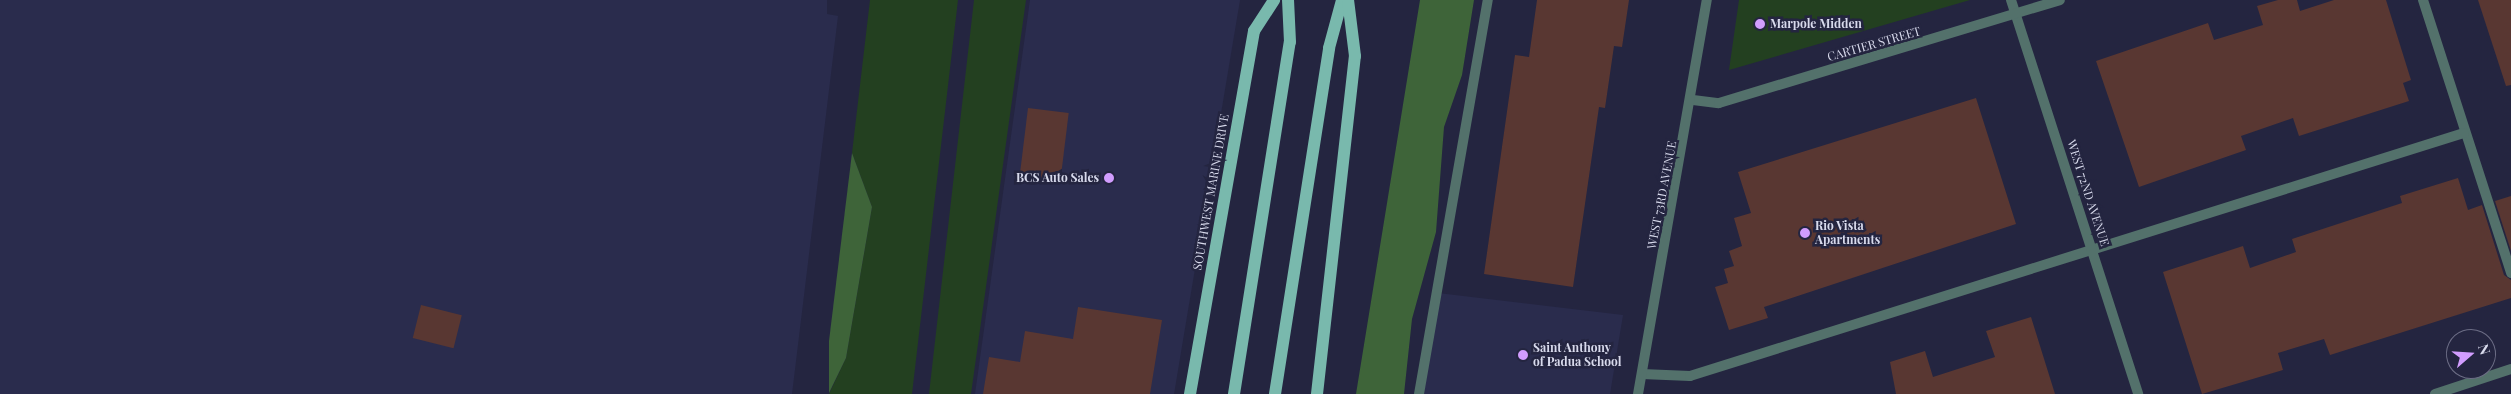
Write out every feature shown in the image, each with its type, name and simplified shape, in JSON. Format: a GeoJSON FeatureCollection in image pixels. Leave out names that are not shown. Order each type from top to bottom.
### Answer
{"type":"FeatureCollection","features":[{"type":"Feature","properties":{"kind":"main road","name":"SOUTHWEST MARINE DRIVE"},"geometry":{"type":"LineString","coordinates":[[1190,394],[1254,31],[1274,0]]}},
{"type":"Feature","properties":{"kind":"main road"},"geometry":{"type":"LineString","coordinates":[[1234,394],[1290,42],[1288,0]]}},
{"type":"Feature","properties":{"kind":"main road"},"geometry":{"type":"LineString","coordinates":[[1275,394],[1329,48],[1342,0]]}},
{"type":"Feature","properties":{"kind":"main road"},"geometry":{"type":"LineString","coordinates":[[1317,394],[1354,56],[1348,0]]}},
{"type":"Feature","properties":{"kind":"street"},"geometry":{"type":"LineString","coordinates":[[1419,394],[1488,0]]}},
{"type":"Feature","properties":{"kind":"street","name":"WEST 73RD AVENUE"},"geometry":{"type":"LineString","coordinates":[[1638,394],[1693,100],[1707,0]]}},
{"type":"Feature","properties":{"kind":"street","name":"WEST 72ND AVENUE"},"geometry":{"type":"LineString","coordinates":[[2011,0],[2094,249],[2138,394]]}},
{"type":"Feature","properties":{"kind":"street","name":"CARTIER STREET"},"geometry":{"type":"LineString","coordinates":[[1693,100],[1719,103],[2060,0]]}},
{"type":"Feature","properties":{"kind":"street"},"geometry":{"type":"LineString","coordinates":[[2423,0],[2464,133],[2511,273]]}},
{"type":"Feature","properties":{"kind":"street"},"geometry":{"type":"LineString","coordinates":[[1642,374],[1681,378],[2464,133]]}},
{"type":"Feature","properties":{"kind":"street"},"geometry":{"type":"LineString","coordinates":[[2435,394],[2511,369]]}},
{"type":"Feature","properties":{"kind":"shaded area"},"geometry":{"type":"Polygon","coordinates":[[[0,0],[827,0],[827,14],[838,16],[792,394],[0,394],[0,0]]]}},
{"type":"Feature","properties":{"kind":"shaded area","name":"BCS Auto Sales"},"geometry":{"type":"Polygon","coordinates":[[[1030,0],[1240,0],[1174,394],[975,394],[1030,0]]]}},
{"type":"Feature","properties":{"kind":"shaded area","name":"Saint Anthony of Padua School"},"geometry":{"type":"Polygon","coordinates":[[[1438,293],[1623,315],[1610,394],[1424,394],[1438,293]]]}},
{"type":"Feature","properties":{"kind":"green space"},"geometry":{"type":"Polygon","coordinates":[[[870,0],[958,0],[912,394],[829,394],[846,358],[872,207],[852,153],[870,0]]]}},
{"type":"Feature","properties":{"kind":"green space"},"geometry":{"type":"Polygon","coordinates":[[[974,0],[1026,0],[971,394],[929,394],[974,0]]]}},
{"type":"Feature","properties":{"kind":"green space"},"geometry":{"type":"Polygon","coordinates":[[[1420,0],[1474,0],[1462,75],[1444,127],[1436,232],[1412,319],[1404,394],[1356,394],[1420,0]]]}},
{"type":"Feature","properties":{"kind":"green space"},"geometry":{"type":"Polygon","coordinates":[[[1739,0],[1970,0],[1729,70],[1739,0]]]}},
{"type":"Feature","properties":{"kind":"green space"},"geometry":{"type":"Polygon","coordinates":[[[852,153],[872,207],[846,358],[829,393],[829,341],[852,153]]]}},
{"type":"Feature","properties":{"kind":"building"},"geometry":{"type":"Polygon","coordinates":[[[1537,0],[1629,0],[1622,47],[1614,46],[1605,108],[1599,107],[1573,287],[1484,274],[1515,55],[1529,57],[1537,0]]]}},
{"type":"Feature","properties":{"kind":"building"},"geometry":{"type":"Polygon","coordinates":[[[2278,0],[2297,0],[2300,11],[2334,0],[2386,0],[2411,80],[2403,83],[2409,101],[2299,136],[2293,118],[2241,136],[2246,150],[2139,187],[2096,61],[2208,23],[2214,40],[2263,25],[2257,6],[2278,0]]]}},
{"type":"Feature","properties":{"kind":"building"},"geometry":{"type":"Polygon","coordinates":[[[2478,0],[2511,0],[2511,85],[2506,86],[2478,0]]]}},
{"type":"Feature","properties":{"kind":"building"},"geometry":{"type":"Polygon","coordinates":[[[1976,98],[2016,224],[1764,307],[1768,318],[1729,330],[1715,287],[1728,283],[1724,269],[1734,266],[1729,251],[1742,246],[1734,218],[1751,213],[1738,172],[1976,98]]]}},
{"type":"Feature","properties":{"kind":"building"},"geometry":{"type":"Polygon","coordinates":[[[1028,108],[1069,113],[1060,183],[1019,178],[1028,108]]]}},
{"type":"Feature","properties":{"kind":"building"},"geometry":{"type":"Polygon","coordinates":[[[2458,178],[2468,210],[2482,205],[2504,275],[2511,280],[2511,298],[2330,355],[2324,339],[2278,353],[2283,370],[2202,394],[2163,272],[2243,246],[2250,268],[2296,252],[2292,239],[2402,203],[2400,196],[2458,178]]]}},
{"type":"Feature","properties":{"kind":"building"},"geometry":{"type":"Polygon","coordinates":[[[2511,196],[2511,251],[2495,201],[2511,196]]]}},
{"type":"Feature","properties":{"kind":"building"},"geometry":{"type":"Polygon","coordinates":[[[421,305],[462,315],[454,348],[413,338],[421,305]]]}},
{"type":"Feature","properties":{"kind":"building"},"geometry":{"type":"Polygon","coordinates":[[[1078,307],[1162,320],[1150,394],[983,394],[989,357],[1020,362],[1025,331],[1073,339],[1078,307]]]}},
{"type":"Feature","properties":{"kind":"building"},"geometry":{"type":"Polygon","coordinates":[[[2031,317],[2055,394],[1896,394],[1890,362],[1925,351],[1933,377],[1995,357],[1986,331],[2031,317]]]}},
{"type":"Feature","properties":{"kind":"place","name":"Marpole Midden"},"geometry":{"type":"Point","coordinates":[1760,24]}},
{"type":"Feature","properties":{"kind":"place","name":"BCS Auto Sales"},"geometry":{"type":"Point","coordinates":[1109,178]}},
{"type":"Feature","properties":{"kind":"place","name":"Rio Vista Apartments"},"geometry":{"type":"Point","coordinates":[1805,233]}},
{"type":"Feature","properties":{"kind":"place","name":"Saint Anthony of Padua School"},"geometry":{"type":"Point","coordinates":[1523,355]}}]}
